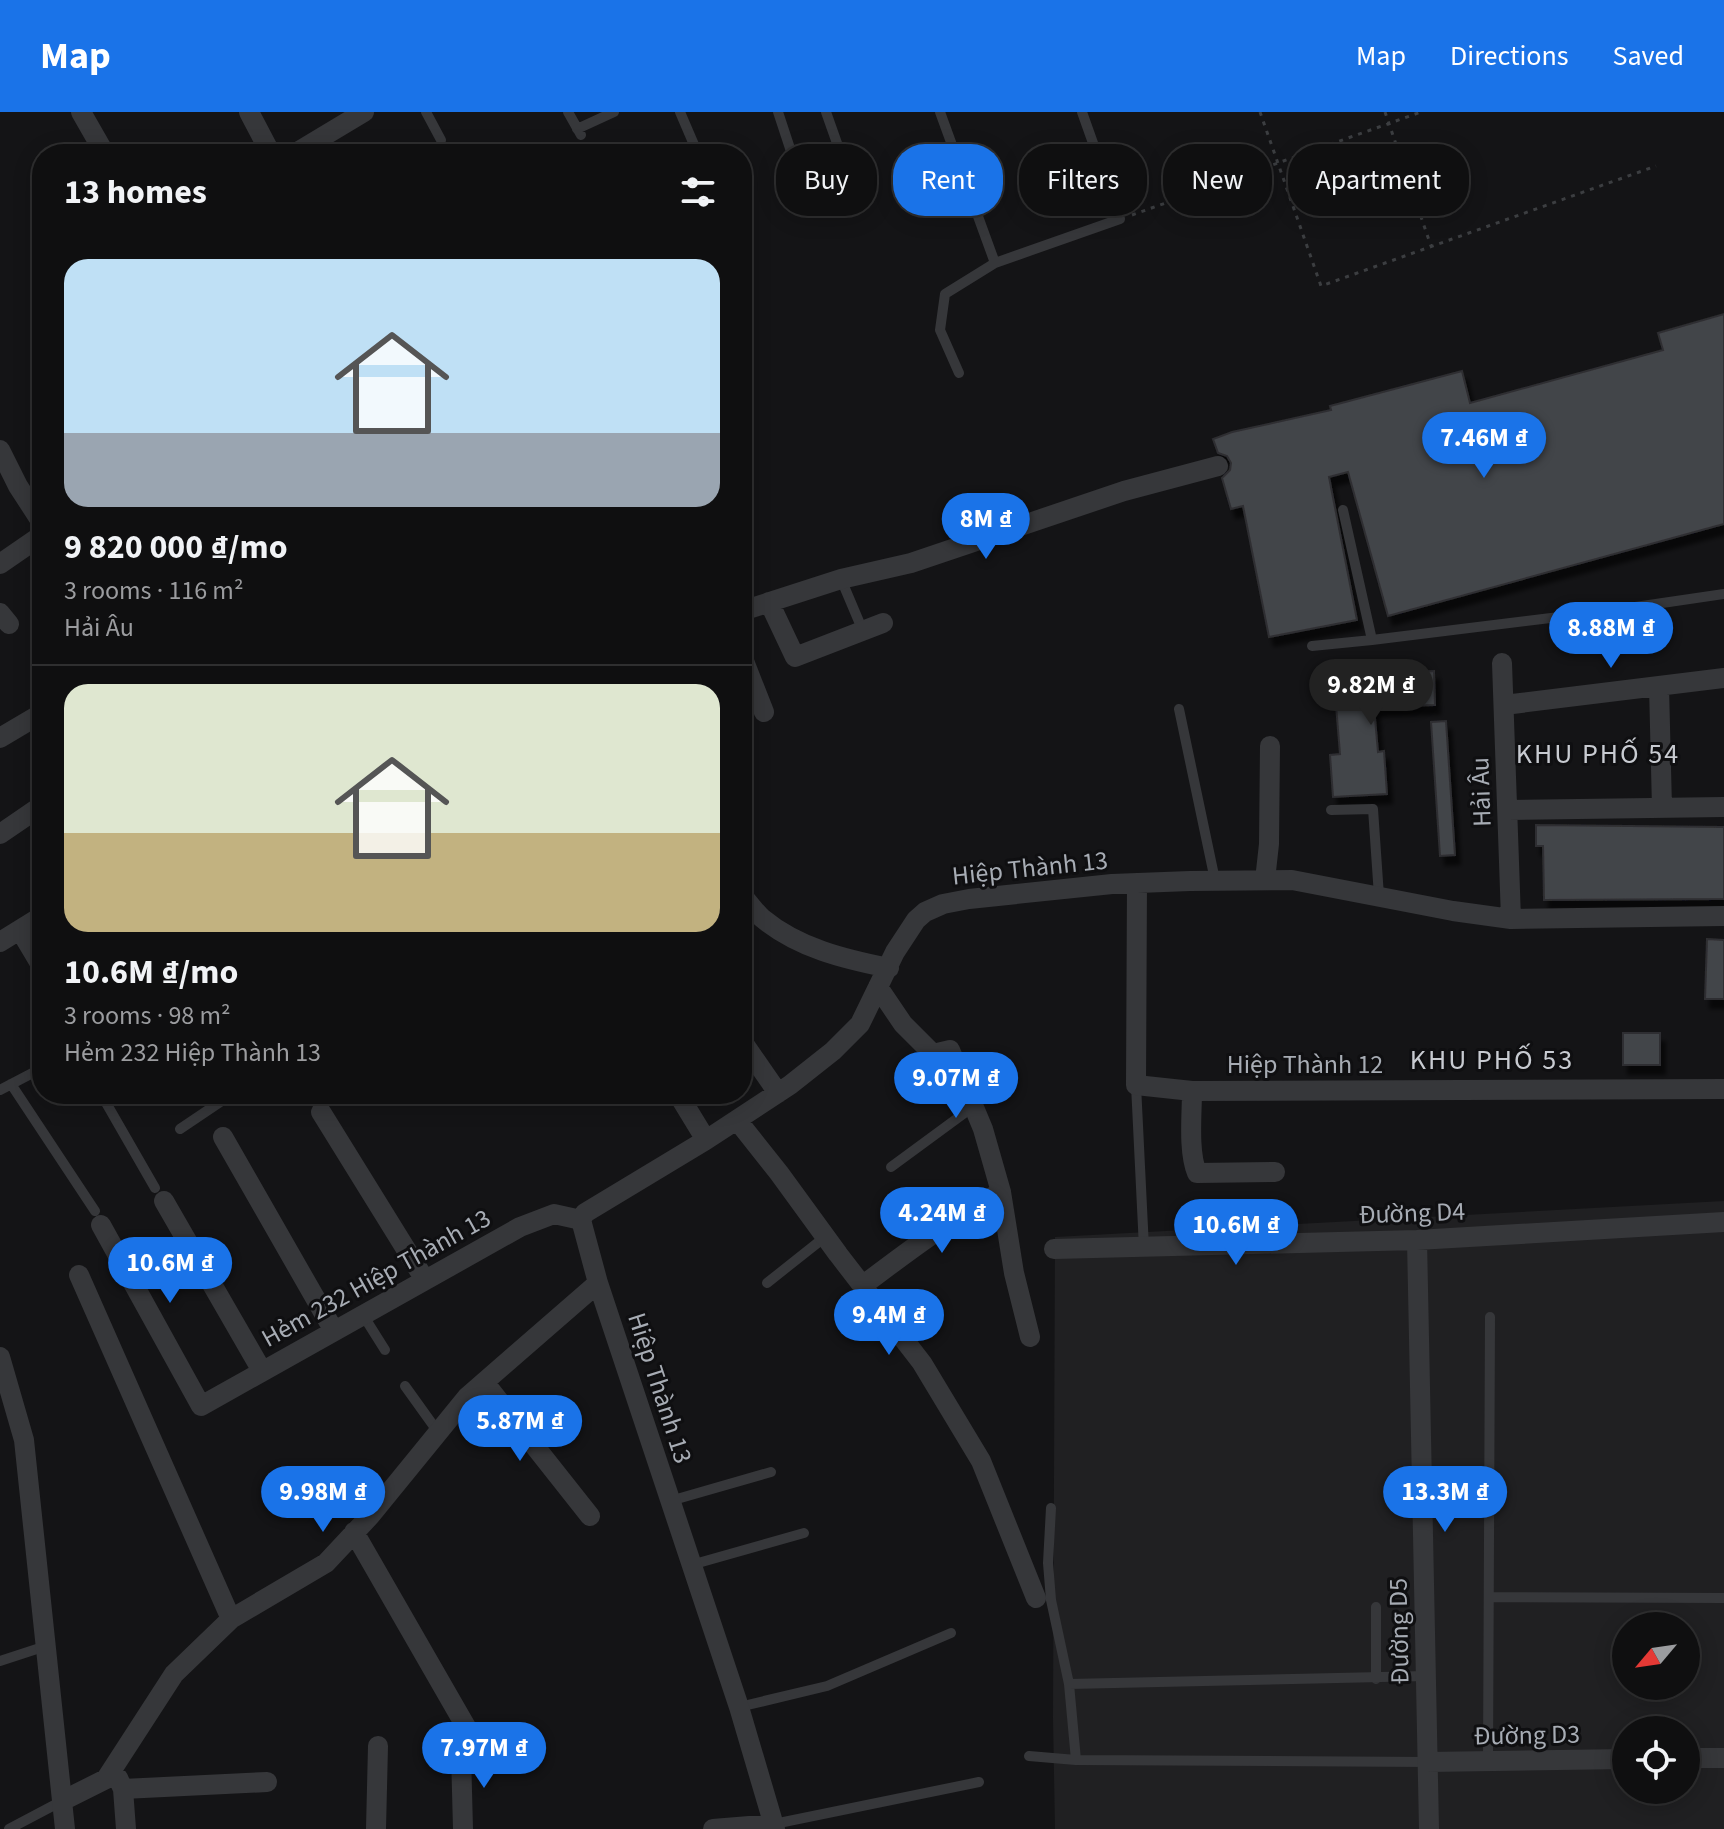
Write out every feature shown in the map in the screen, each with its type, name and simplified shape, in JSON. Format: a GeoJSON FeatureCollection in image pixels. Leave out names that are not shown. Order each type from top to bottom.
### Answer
{"type":"FeatureCollection","features":[{"type":"Feature","properties":{"kind":"street"},"geometry":{"type":"LineString","coordinates":[[81,112],[99,144]]}},
{"type":"Feature","properties":{"kind":"street"},"geometry":{"type":"LineString","coordinates":[[249,112],[266,144]]}},
{"type":"Feature","properties":{"kind":"street"},"geometry":{"type":"LineString","coordinates":[[311,144],[364,112]]}},
{"type":"Feature","properties":{"kind":"street"},"geometry":{"type":"LineString","coordinates":[[0,450],[32,508]]}},
{"type":"Feature","properties":{"kind":"street"},"geometry":{"type":"LineString","coordinates":[[752,608],[841,579],[911,563],[1124,491],[1218,466]]}},
{"type":"Feature","properties":{"kind":"street"},"geometry":{"type":"LineString","coordinates":[[0,564],[32,542]]}},
{"type":"Feature","properties":{"kind":"street"},"geometry":{"type":"LineString","coordinates":[[769,602],[795,657],[883,623]]}},
{"type":"Feature","properties":{"kind":"street","name":"Hải Âu"},"geometry":{"type":"LineString","coordinates":[[1502,663],[1511,919]]}},
{"type":"Feature","properties":{"kind":"street"},"geometry":{"type":"LineString","coordinates":[[1504,705],[1724,678]]}},
{"type":"Feature","properties":{"kind":"street"},"geometry":{"type":"LineString","coordinates":[[752,681],[764,712]]}},
{"type":"Feature","properties":{"kind":"street"},"geometry":{"type":"LineString","coordinates":[[1659,686],[1662,808]]}},
{"type":"Feature","properties":{"kind":"street"},"geometry":{"type":"LineString","coordinates":[[0,738],[32,719]]}},
{"type":"Feature","properties":{"kind":"street"},"geometry":{"type":"LineString","coordinates":[[1265,880],[1269,844],[1270,746]]}},
{"type":"Feature","properties":{"kind":"street"},"geometry":{"type":"LineString","coordinates":[[1508,810],[1724,807]]}},
{"type":"Feature","properties":{"kind":"street"},"geometry":{"type":"LineString","coordinates":[[0,834],[32,812]]}},
{"type":"Feature","properties":{"kind":"street","name":"Hiệp Thành 13"},"geometry":{"type":"LineString","coordinates":[[774,1827],[739,1707],[598,1283],[581,1220],[585,1213],[737,1120],[833,1051],[860,1024],[895,952],[916,920],[943,904],[1137,883],[1292,880],[1511,919],[1724,916]]}},
{"type":"Feature","properties":{"kind":"street"},"geometry":{"type":"LineString","coordinates":[[1136,1085],[1137,883]]}},
{"type":"Feature","properties":{"kind":"street"},"geometry":{"type":"LineString","coordinates":[[752,907],[761,918],[798,942],[851,960],[889,968]]}},
{"type":"Feature","properties":{"kind":"street"},"geometry":{"type":"LineString","coordinates":[[0,942],[32,922]]}},
{"type":"Feature","properties":{"kind":"street"},"geometry":{"type":"LineString","coordinates":[[20,930],[32,950]]}},
{"type":"Feature","properties":{"kind":"street"},"geometry":{"type":"LineString","coordinates":[[878,987],[903,1024],[933,1054],[950,1050],[983,1129],[1001,1192],[1014,1273],[1030,1337]]}},
{"type":"Feature","properties":{"kind":"street"},"geometry":{"type":"LineString","coordinates":[[752,1055],[778,1093]]}},
{"type":"Feature","properties":{"kind":"street","name":"Hiệp Thành 12"},"geometry":{"type":"LineString","coordinates":[[1136,1085],[1192,1091],[1724,1089]]}},
{"type":"Feature","properties":{"kind":"street"},"geometry":{"type":"LineString","coordinates":[[1192,1091],[1192,1135],[1197,1173],[1275,1172]]}},
{"type":"Feature","properties":{"kind":"street"},"geometry":{"type":"LineString","coordinates":[[684,1104],[706,1140]]}},
{"type":"Feature","properties":{"kind":"street"},"geometry":{"type":"LineString","coordinates":[[321,1112],[425,1280]]}},
{"type":"Feature","properties":{"kind":"street"},"geometry":{"type":"LineString","coordinates":[[737,1120],[922,1363],[981,1461],[1036,1598]]}},
{"type":"Feature","properties":{"kind":"street"},"geometry":{"type":"LineString","coordinates":[[223,1137],[334,1331]]}},
{"type":"Feature","properties":{"kind":"street"},"geometry":{"type":"LineString","coordinates":[[862,1286],[978,1204],[1001,1192]]}},
{"type":"Feature","properties":{"kind":"street"},"geometry":{"type":"LineString","coordinates":[[160,1195],[262,1371]]}},
{"type":"Feature","properties":{"kind":"street","name":"Hẻm 232 Hiệp Thành 13"},"geometry":{"type":"LineString","coordinates":[[98,1218],[201,1406],[520,1227],[554,1214],[581,1220]]}},
{"type":"Feature","properties":{"kind":"street","name":"Đường D4"},"geometry":{"type":"LineString","coordinates":[[1054,1249],[1417,1240],[1724,1222]]}},
{"type":"Feature","properties":{"kind":"street","name":"Đường D5"},"geometry":{"type":"LineString","coordinates":[[1417,1240],[1429,1829]]}},
{"type":"Feature","properties":{"kind":"street"},"geometry":{"type":"LineString","coordinates":[[79,1275],[231,1619]]}},
{"type":"Feature","properties":{"kind":"street"},"geometry":{"type":"LineString","coordinates":[[62,1801],[106,1779],[174,1674],[231,1619],[326,1563],[370,1516],[467,1397],[598,1283]]}},
{"type":"Feature","properties":{"kind":"street"},"geometry":{"type":"LineString","coordinates":[[0,1357],[24,1440],[65,1829]]}},
{"type":"Feature","properties":{"kind":"street"},"geometry":{"type":"LineString","coordinates":[[484,1382],[590,1516]]}},
{"type":"Feature","properties":{"kind":"street"},"geometry":{"type":"LineString","coordinates":[[354,1532],[467,1746],[463,1829]]}},
{"type":"Feature","properties":{"kind":"street"},"geometry":{"type":"LineString","coordinates":[[376,1829],[378,1746]]}},
{"type":"Feature","properties":{"kind":"street"},"geometry":{"type":"LineString","coordinates":[[1700,1758],[1724,1758]]}},
{"type":"Feature","properties":{"kind":"street","name":"Đường D3"},"geometry":{"type":"LineString","coordinates":[[1428,1762],[1612,1759]]}},
{"type":"Feature","properties":{"kind":"street"},"geometry":{"type":"LineString","coordinates":[[114,1767],[123,1789],[126,1829]]}},
{"type":"Feature","properties":{"kind":"street"},"geometry":{"type":"LineString","coordinates":[[123,1789],[267,1782]]}},
{"type":"Feature","properties":{"kind":"street"},"geometry":{"type":"LineString","coordinates":[[713,1829],[774,1827]]}},
{"type":"Feature","properties":{"kind":"lane"},"geometry":{"type":"LineString","coordinates":[[426,112],[441,140]]}},
{"type":"Feature","properties":{"kind":"lane"},"geometry":{"type":"LineString","coordinates":[[568,112],[579,132],[614,112]]}},
{"type":"Feature","properties":{"kind":"lane"},"geometry":{"type":"LineString","coordinates":[[680,112],[694,144]]}},
{"type":"Feature","properties":{"kind":"lane"},"geometry":{"type":"LineString","coordinates":[[778,112],[789,144]]}},
{"type":"Feature","properties":{"kind":"lane"},"geometry":{"type":"LineString","coordinates":[[826,112],[837,144]]}},
{"type":"Feature","properties":{"kind":"lane"},"geometry":{"type":"LineString","coordinates":[[940,112],[995,263]]}},
{"type":"Feature","properties":{"kind":"lane"},"geometry":{"type":"LineString","coordinates":[[959,373],[940,330],[945,294],[995,263],[1120,219],[1082,112]]}},
{"type":"Feature","properties":{"kind":"lane"},"geometry":{"type":"LineString","coordinates":[[1343,510],[1372,640]]}},
{"type":"Feature","properties":{"kind":"lane"},"geometry":{"type":"LineString","coordinates":[[841,579],[863,631]]}},
{"type":"Feature","properties":{"kind":"lane"},"geometry":{"type":"LineString","coordinates":[[1312,646],[1724,594]]}},
{"type":"Feature","properties":{"kind":"lane"},"geometry":{"type":"LineString","coordinates":[[1179,709],[1215,880]]}},
{"type":"Feature","properties":{"kind":"lane"},"geometry":{"type":"LineString","coordinates":[[1331,810],[1373,809],[1379,896]]}},
{"type":"Feature","properties":{"kind":"lane"},"geometry":{"type":"LineString","coordinates":[[0,1090],[32,1073]]}},
{"type":"Feature","properties":{"kind":"lane"},"geometry":{"type":"LineString","coordinates":[[11,1084],[98,1218]]}},
{"type":"Feature","properties":{"kind":"lane"},"geometry":{"type":"LineString","coordinates":[[1136,1085],[1144,1248]]}},
{"type":"Feature","properties":{"kind":"lane"},"geometry":{"type":"LineString","coordinates":[[107,1104],[160,1195]]}},
{"type":"Feature","properties":{"kind":"lane"},"geometry":{"type":"LineString","coordinates":[[180,1129],[214,1104]]}},
{"type":"Feature","properties":{"kind":"lane"},"geometry":{"type":"LineString","coordinates":[[891,1167],[974,1106]]}},
{"type":"Feature","properties":{"kind":"lane"},"geometry":{"type":"LineString","coordinates":[[767,1283],[825,1237]]}},
{"type":"Feature","properties":{"kind":"lane"},"geometry":{"type":"LineString","coordinates":[[363,1315],[385,1350]]}},
{"type":"Feature","properties":{"kind":"lane"},"geometry":{"type":"LineString","coordinates":[[1488,1761],[1490,1317]]}},
{"type":"Feature","properties":{"kind":"lane"},"geometry":{"type":"LineString","coordinates":[[405,1386],[438,1432]]}},
{"type":"Feature","properties":{"kind":"lane"},"geometry":{"type":"LineString","coordinates":[[670,1501],[771,1472]]}},
{"type":"Feature","properties":{"kind":"lane"},"geometry":{"type":"LineString","coordinates":[[1051,1508],[1048,1563],[1051,1600],[1069,1684],[1076,1760]]}},
{"type":"Feature","properties":{"kind":"lane"},"geometry":{"type":"LineString","coordinates":[[691,1565],[804,1533]]}},
{"type":"Feature","properties":{"kind":"lane"},"geometry":{"type":"LineString","coordinates":[[1489,1597],[1724,1598]]}},
{"type":"Feature","properties":{"kind":"lane"},"geometry":{"type":"LineString","coordinates":[[1376,1607],[1376,1679]]}},
{"type":"Feature","properties":{"kind":"lane"},"geometry":{"type":"LineString","coordinates":[[739,1707],[827,1686],[951,1633]]}},
{"type":"Feature","properties":{"kind":"lane"},"geometry":{"type":"LineString","coordinates":[[0,1661],[46,1646]]}},
{"type":"Feature","properties":{"kind":"lane"},"geometry":{"type":"LineString","coordinates":[[1069,1684],[1426,1676]]}},
{"type":"Feature","properties":{"kind":"lane"},"geometry":{"type":"LineString","coordinates":[[1029,1756],[1076,1760],[1428,1762]]}},
{"type":"Feature","properties":{"kind":"lane"},"geometry":{"type":"LineString","coordinates":[[774,1827],[979,1782]]}},
{"type":"Feature","properties":{"kind":"lane"},"geometry":{"type":"LineString","coordinates":[[9,1829],[62,1801]]}},
{"type":"Feature","properties":{"kind":"path"},"geometry":{"type":"LineString","coordinates":[[1260,112],[1321,286],[1656,166]]}},
{"type":"Feature","properties":{"kind":"path"},"geometry":{"type":"LineString","coordinates":[[1385,112],[1431,246]]}},
{"type":"Feature","properties":{"kind":"path"},"geometry":{"type":"LineString","coordinates":[[1120,219],[1421,112]]}},
{"type":"Feature","properties":{"kind":"shaded area"},"geometry":{"type":"Polygon","coordinates":[[[1724,1201],[1724,1829],[1055,1829],[1055,1237],[1724,1201]]]}},
{"type":"Feature","properties":{"kind":"building"},"geometry":{"type":"Polygon","coordinates":[[[1724,314],[1724,524],[1388,616],[1348,472],[1329,477],[1357,620],[1269,637],[1243,506],[1231,509],[1222,478],[1230,470],[1231,463],[1227,456],[1218,453],[1213,439],[1331,410],[1330,406],[1462,371],[1470,403],[1663,350],[1658,333],[1724,314]]]}},
{"type":"Feature","properties":{"kind":"building"},"geometry":{"type":"Polygon","coordinates":[[[1434,671],[1435,705],[1374,707],[1378,752],[1384,751],[1387,794],[1333,797],[1330,755],[1340,754],[1334,681],[1383,677],[1383,673],[1434,671]]]}},
{"type":"Feature","properties":{"kind":"building"},"geometry":{"type":"Polygon","coordinates":[[[1446,721],[1455,855],[1440,856],[1431,722],[1446,721]]]}},
{"type":"Feature","properties":{"kind":"building"},"geometry":{"type":"Polygon","coordinates":[[[1536,825],[1724,827],[1724,899],[1544,900],[1543,846],[1536,846],[1536,825]]]}},
{"type":"Feature","properties":{"kind":"building"},"geometry":{"type":"Polygon","coordinates":[[[1707,939],[1724,940],[1724,999],[1705,999],[1707,939]]]}},
{"type":"Feature","properties":{"kind":"building"},"geometry":{"type":"Polygon","coordinates":[[[1623,1033],[1660,1033],[1660,1065],[1623,1065],[1623,1033]]]}},
{"type":"Feature","properties":{"kind":"district","name":"KHU PHỐ 54"},"geometry":{"type":"Point","coordinates":[1598,754]}},
{"type":"Feature","properties":{"kind":"district","name":"KHU PHỐ 53"},"geometry":{"type":"Point","coordinates":[1492,1060]}}]}
